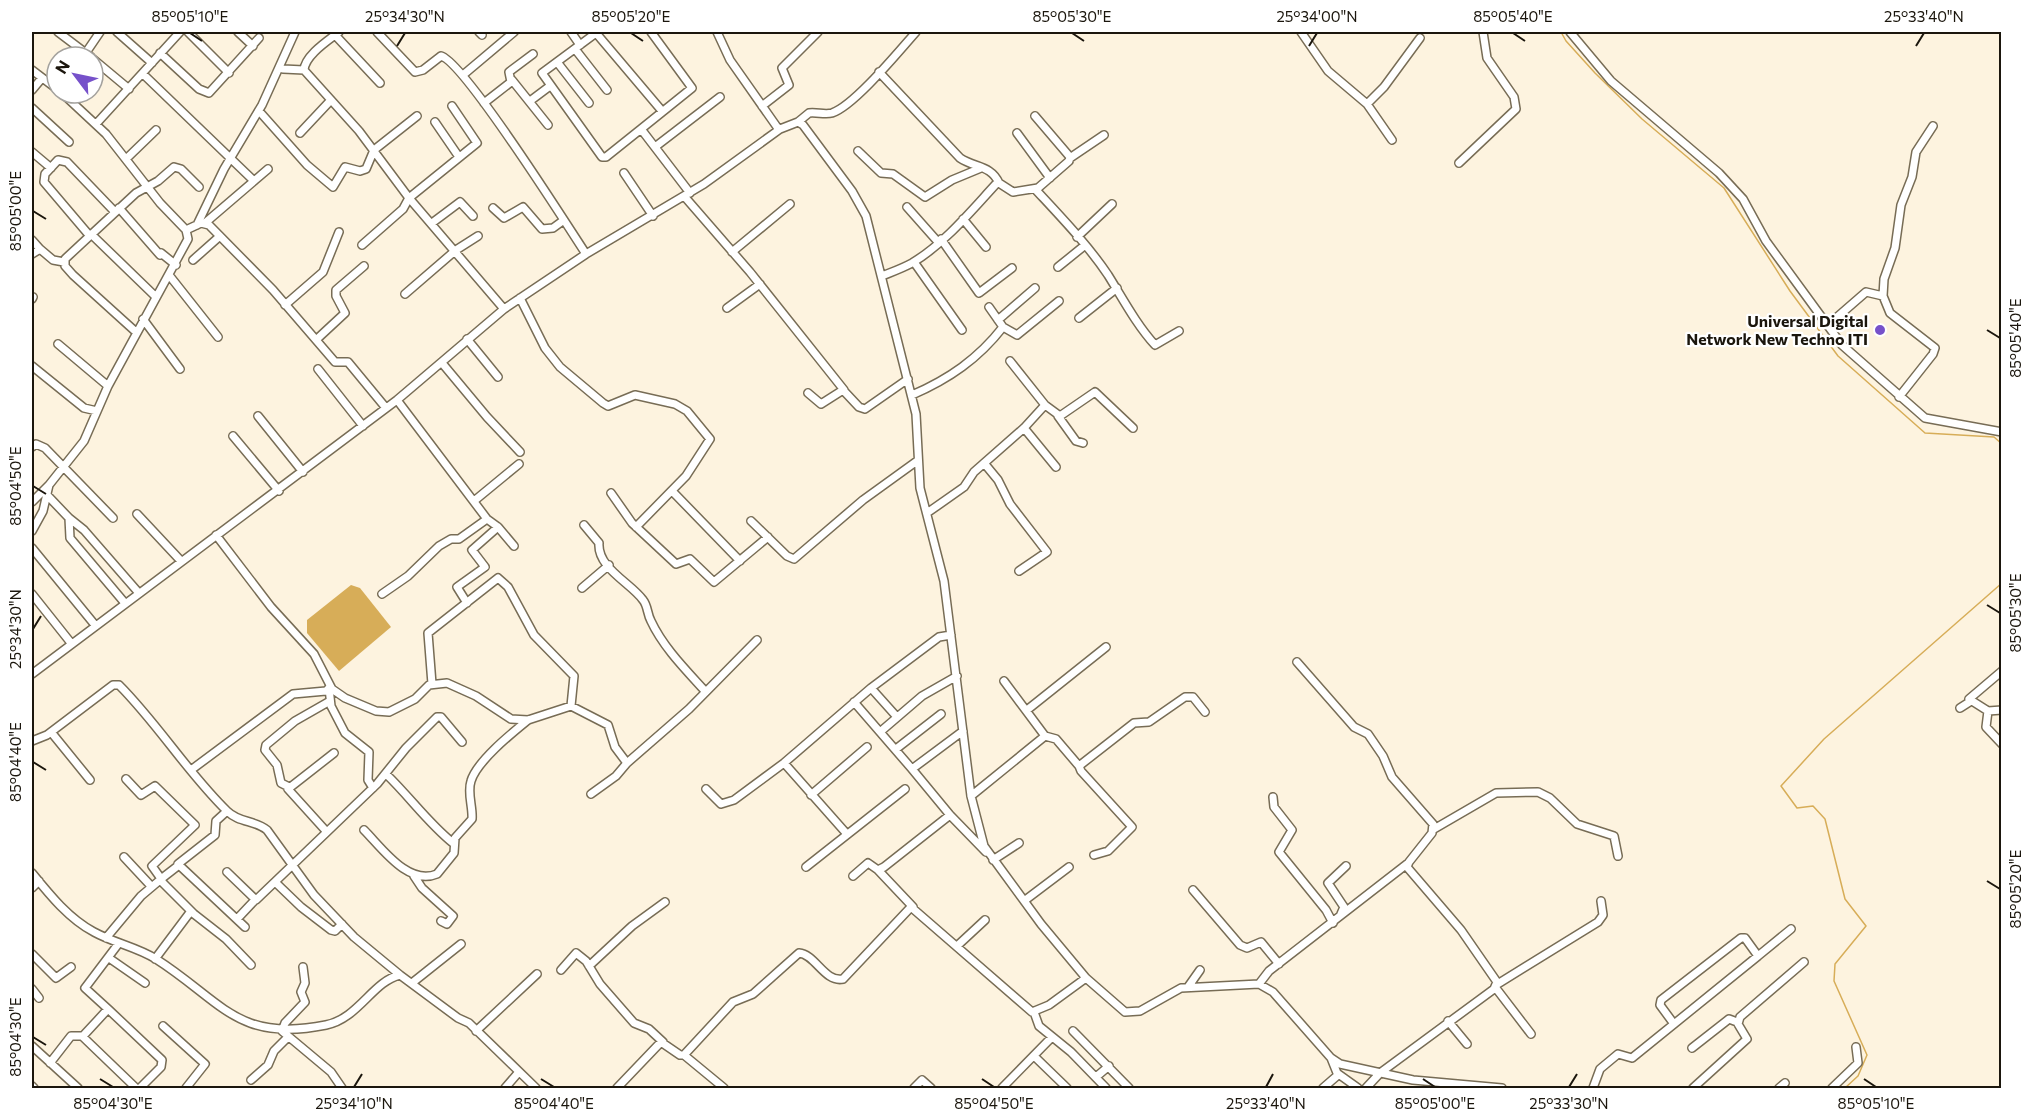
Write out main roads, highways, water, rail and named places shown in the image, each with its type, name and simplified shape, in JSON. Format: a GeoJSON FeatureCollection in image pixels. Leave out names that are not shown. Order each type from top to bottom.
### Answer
{"type":"FeatureCollection","features":[{"type":"Feature","properties":{"kind":"waterway"},"geometry":{"type":"LineString","coordinates":[[1561,32],[1566,41],[1595,73],[1642,119],[1724,188],[1790,291],[1838,356],[1925,433],[1994,437],[2002,444]]}},
{"type":"Feature","properties":{"kind":"waterway"},"geometry":{"type":"LineString","coordinates":[[1845,1088],[1858,1076],[1867,1055],[1834,981],[1835,964],[1866,926],[1845,899],[1825,819],[1813,806],[1797,808],[1781,786],[1824,739],[2002,583]]}},
{"type":"Feature","properties":{"kind":"place","name":"Universal Digital Network New Techno ITI"},"geometry":{"type":"Point","coordinates":[1880,330]}}]}
